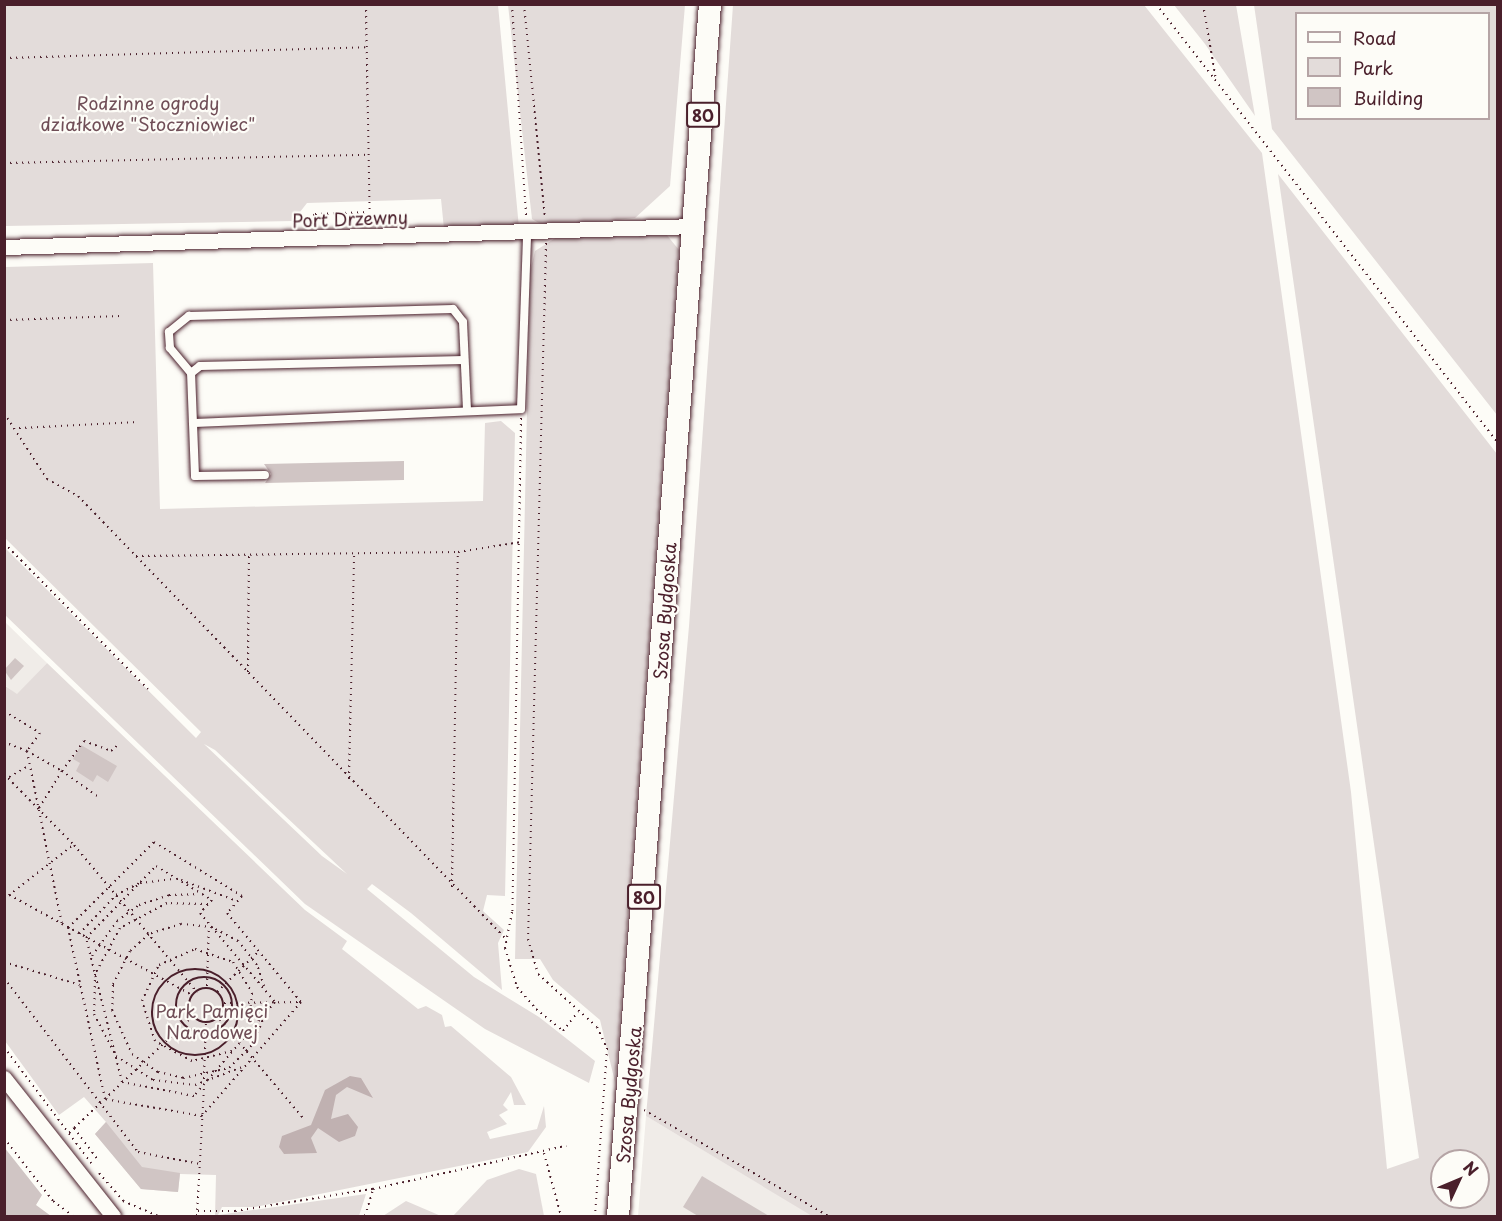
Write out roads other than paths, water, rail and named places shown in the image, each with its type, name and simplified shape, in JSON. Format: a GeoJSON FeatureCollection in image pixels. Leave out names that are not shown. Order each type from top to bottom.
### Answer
{"type":"FeatureCollection","features":[{"type":"Feature","properties":{"kind":"main road","name":"Szosa Bydgoska"},"geometry":{"type":"LineString","coordinates":[[618,1216],[696,226],[710,4]]}},
{"type":"Feature","properties":{"kind":"street","name":"Port Drzewny"},"geometry":{"type":"LineString","coordinates":[[4,247],[527,234],[696,226]]}},
{"type":"Feature","properties":{"kind":"street"},"geometry":{"type":"LineString","coordinates":[[4,1078],[113,1216]]}},
{"type":"Feature","properties":{"kind":"lane"},"geometry":{"type":"LineString","coordinates":[[193,423],[521,409],[527,234]]}},
{"type":"Feature","properties":{"kind":"lane"},"geometry":{"type":"LineString","coordinates":[[265,475],[195,476],[191,373],[170,348],[169,332],[189,316],[453,309],[463,322],[467,411]]}},
{"type":"Feature","properties":{"kind":"lane"},"geometry":{"type":"LineString","coordinates":[[191,373],[200,366],[464,360]]}},
{"type":"Feature","properties":{"kind":"park label","name":"Rodzinne ogrody działkowe \"Stoczniowiec\""},"geometry":{"type":"Point","coordinates":[148,114]}},
{"type":"Feature","properties":{"kind":"park label","name":"Park Pamięci Narodowej"},"geometry":{"type":"Point","coordinates":[212,1022]}}]}
